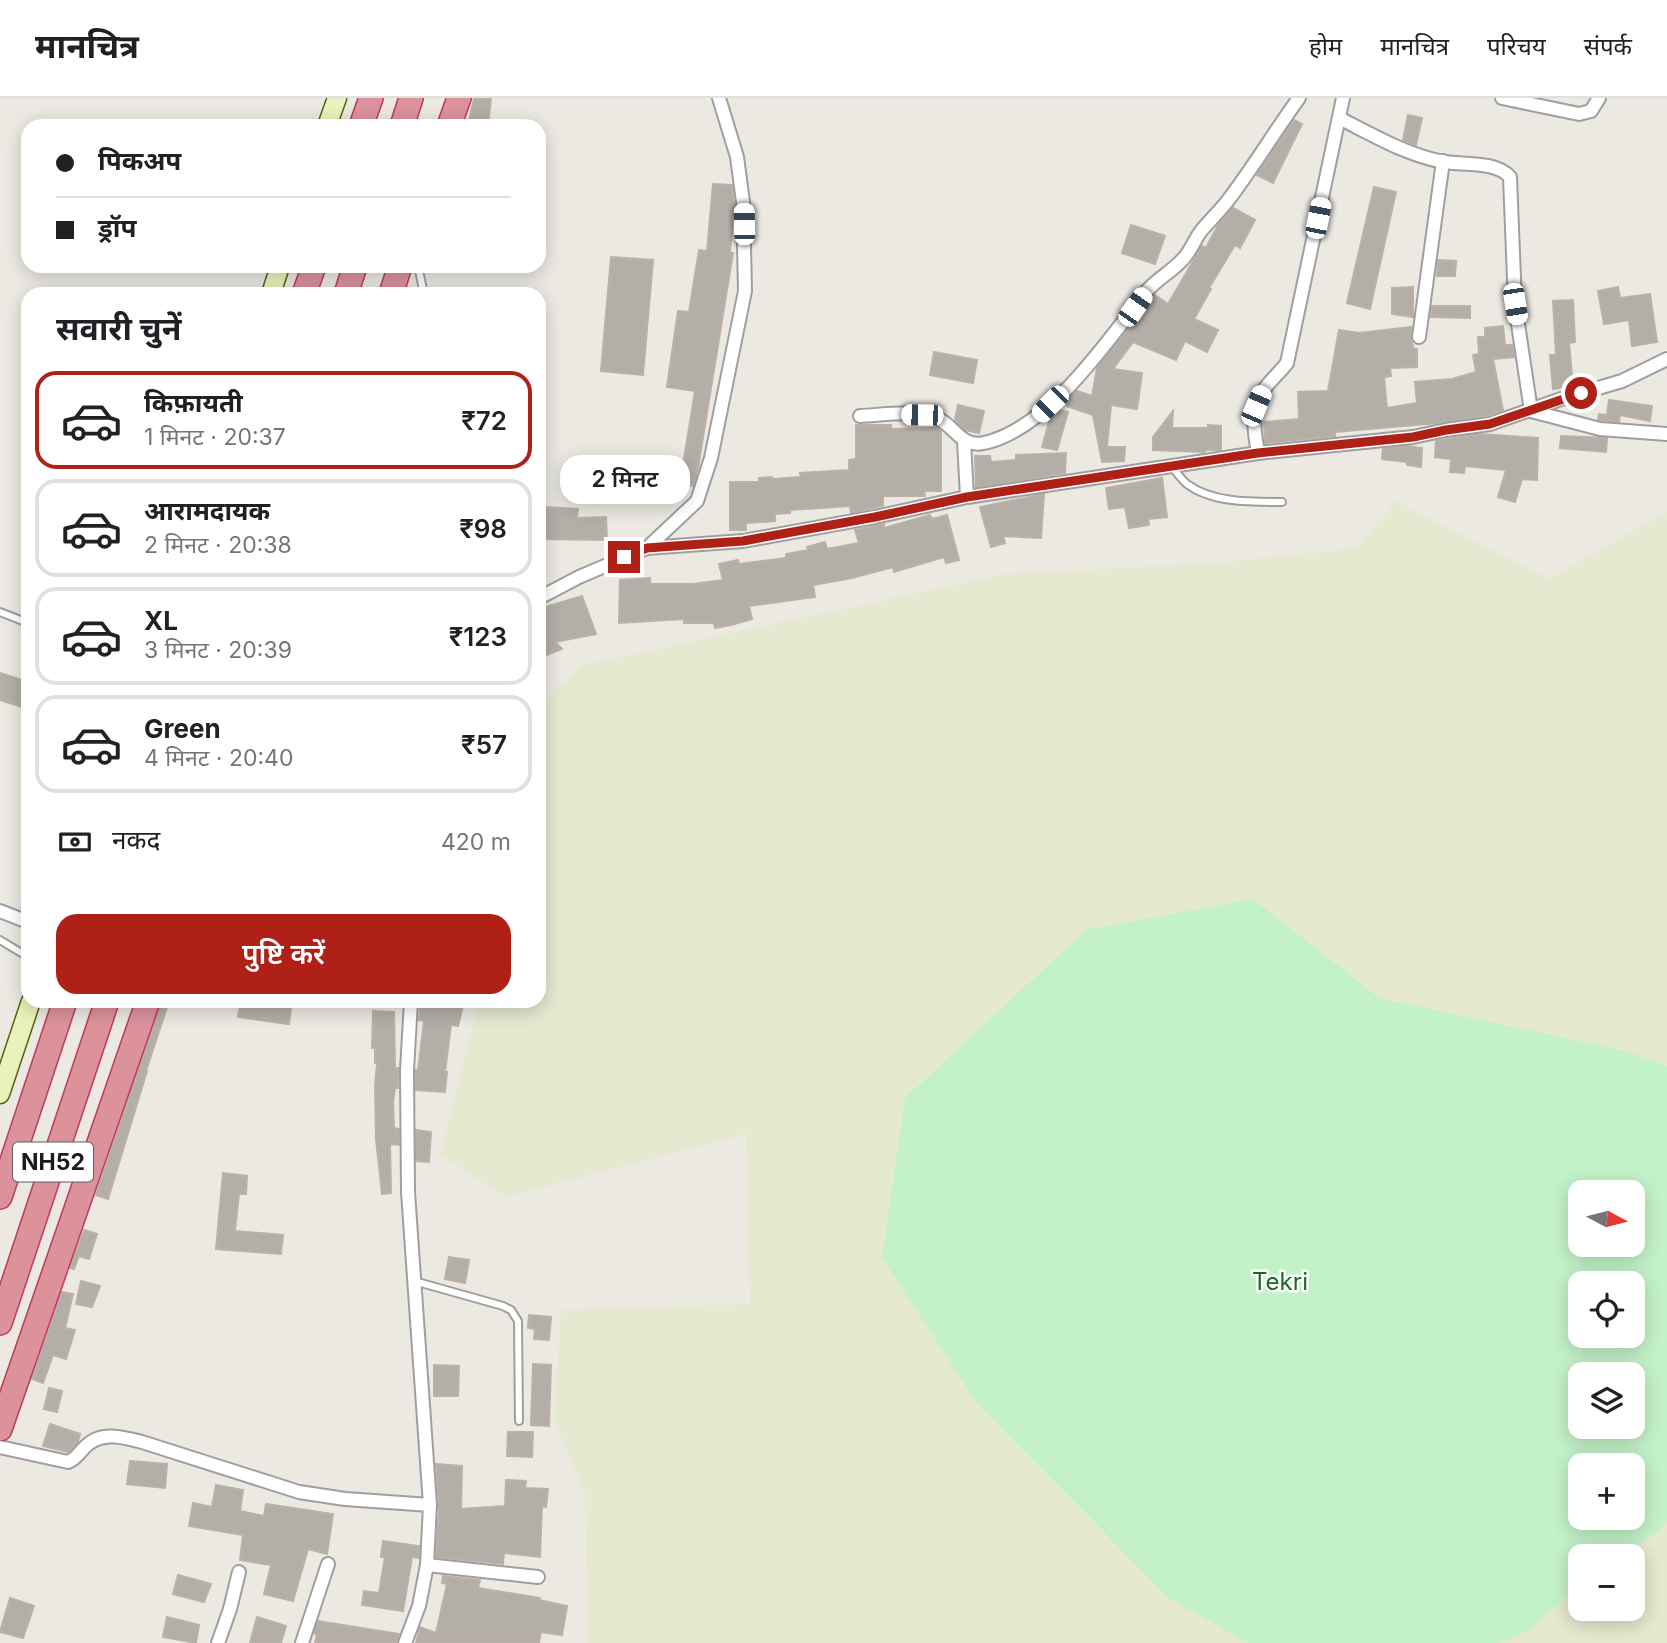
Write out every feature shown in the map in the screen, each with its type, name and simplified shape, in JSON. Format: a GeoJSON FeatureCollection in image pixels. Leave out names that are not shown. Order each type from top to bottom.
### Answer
{"type":"FeatureCollection","features":[{"type":"Feature","properties":{"kind":"highway"},"geometry":{"type":"LineString","coordinates":[[363,119],[370,98]]}},
{"type":"Feature","properties":{"kind":"highway"},"geometry":{"type":"LineString","coordinates":[[404,119],[411,98]]}},
{"type":"Feature","properties":{"kind":"highway"},"geometry":{"type":"LineString","coordinates":[[451,119],[458,98]]}},
{"type":"Feature","properties":{"kind":"highway","name":"NH52"},"geometry":{"type":"LineString","coordinates":[[0,1197],[63,1008]]}},
{"type":"Feature","properties":{"kind":"highway","name":"NH52"},"geometry":{"type":"LineString","coordinates":[[0,1324],[105,1008]]}},
{"type":"Feature","properties":{"kind":"highway"},"geometry":{"type":"LineString","coordinates":[[0,1429],[146,1008]]}},
{"type":"Feature","properties":{"kind":"street"},"geometry":{"type":"LineString","coordinates":[[330,119],[337,98]]}},
{"type":"Feature","properties":{"kind":"street"},"geometry":{"type":"LineString","coordinates":[[647,548],[696,501],[711,458],[745,291],[743,202],[737,158],[719,98]]}},
{"type":"Feature","properties":{"kind":"street"},"geometry":{"type":"LineString","coordinates":[[860,416],[932,416],[949,426],[964,441],[981,444],[1007,436],[1040,415],[1108,342],[1146,291],[1185,257],[1199,233],[1229,199],[1299,98]]}},
{"type":"Feature","properties":{"kind":"street"},"geometry":{"type":"LineString","coordinates":[[1258,453],[1254,425],[1256,406],[1262,391],[1287,363],[1343,98]]}},
{"type":"Feature","properties":{"kind":"street"},"geometry":{"type":"LineString","coordinates":[[1502,98],[1579,114],[1591,111],[1599,98]]}},
{"type":"Feature","properties":{"kind":"street"},"geometry":{"type":"LineString","coordinates":[[1339,118],[1392,146],[1443,162],[1498,168],[1510,177],[1515,304],[1531,411]]}},
{"type":"Feature","properties":{"kind":"street"},"geometry":{"type":"LineString","coordinates":[[1419,337],[1443,162]]}},
{"type":"Feature","properties":{"kind":"street"},"geometry":{"type":"LineString","coordinates":[[546,594],[579,576],[647,548],[743,541],[967,497],[1258,453],[1413,437],[1490,424],[1622,380],[1667,359]]}},
{"type":"Feature","properties":{"kind":"street"},"geometry":{"type":"LineString","coordinates":[[1531,411],[1600,429],[1667,434]]}},
{"type":"Feature","properties":{"kind":"street"},"geometry":{"type":"LineString","coordinates":[[964,441],[967,497]]}},
{"type":"Feature","properties":{"kind":"street"},"geometry":{"type":"LineString","coordinates":[[0,911],[21,919]]}},
{"type":"Feature","properties":{"kind":"street"},"geometry":{"type":"LineString","coordinates":[[0,1094],[29,1008]]}},
{"type":"Feature","properties":{"kind":"street"},"geometry":{"type":"LineString","coordinates":[[405,1643],[419,1606],[427,1565],[430,1505],[408,1178],[407,1070],[411,1008]]}},
{"type":"Feature","properties":{"kind":"street"},"geometry":{"type":"LineString","coordinates":[[0,1447],[68,1462],[74,1460],[93,1440],[104,1436],[119,1437],[299,1492],[333,1498],[430,1505]]}},
{"type":"Feature","properties":{"kind":"street"},"geometry":{"type":"LineString","coordinates":[[302,1643],[328,1564]]}},
{"type":"Feature","properties":{"kind":"street"},"geometry":{"type":"LineString","coordinates":[[427,1565],[538,1577]]}},
{"type":"Feature","properties":{"kind":"street"},"geometry":{"type":"LineString","coordinates":[[218,1643],[239,1572]]}},
{"type":"Feature","properties":{"kind":"lane"},"geometry":{"type":"LineString","coordinates":[[1170,466],[1188,485],[1208,494],[1242,501],[1282,502]]}},
{"type":"Feature","properties":{"kind":"lane"},"geometry":{"type":"LineString","coordinates":[[0,612],[21,620]]}},
{"type":"Feature","properties":{"kind":"lane"},"geometry":{"type":"LineString","coordinates":[[0,940],[21,953]]}},
{"type":"Feature","properties":{"kind":"lane"},"geometry":{"type":"LineString","coordinates":[[414,1281],[503,1306],[516,1316],[519,1421]]}},
{"type":"Feature","properties":{"kind":"green space"},"geometry":{"type":"Polygon","coordinates":[[[1395,501],[1549,579],[1667,512],[1667,1643],[588,1643],[585,1493],[554,1420],[561,1310],[750,1304],[746,1134],[506,1197],[440,1155],[477,1008],[546,1008],[546,698],[583,665],[1006,574],[1218,563],[1359,548],[1395,501]]]}},
{"type":"Feature","properties":{"kind":"green space","name":"Tekri"},"geometry":{"type":"Polygon","coordinates":[[[1253,899],[1379,998],[1625,1051],[1667,1066],[1667,1521],[1655,1534],[1637,1544],[1568,1544],[1568,1594],[1531,1629],[1500,1643],[1249,1643],[1170,1599],[976,1402],[882,1257],[905,1098],[1086,930],[1253,899]]]}},
{"type":"Feature","properties":{"kind":"building"},"geometry":{"type":"Polygon","coordinates":[[[474,98],[491,98],[489,119],[470,119],[474,98]]]}},
{"type":"Feature","properties":{"kind":"building"},"geometry":{"type":"Polygon","coordinates":[[[1408,115],[1422,118],[1416,145],[1403,140],[1408,115]]]}},
{"type":"Feature","properties":{"kind":"building"},"geometry":{"type":"Polygon","coordinates":[[[1294,120],[1302,124],[1273,183],[1257,175],[1294,120]]]}},
{"type":"Feature","properties":{"kind":"building"},"geometry":{"type":"Polygon","coordinates":[[[713,184],[732,185],[734,204],[730,253],[733,253],[693,486],[680,484],[695,391],[667,387],[678,311],[689,312],[699,250],[707,251],[713,184]]]}},
{"type":"Feature","properties":{"kind":"building"},"geometry":{"type":"Polygon","coordinates":[[[1374,187],[1396,192],[1370,309],[1347,303],[1374,187]]]}},
{"type":"Feature","properties":{"kind":"building"},"geometry":{"type":"Polygon","coordinates":[[[1233,208],[1255,220],[1240,248],[1235,245],[1194,319],[1218,330],[1207,352],[1185,341],[1176,360],[1133,342],[1113,369],[1142,373],[1137,409],[1111,405],[1107,447],[1125,447],[1124,461],[1102,462],[1093,415],[1067,406],[1069,399],[1077,391],[1092,396],[1097,368],[1155,295],[1168,304],[1202,246],[1206,248],[1218,225],[1233,208]]]}},
{"type":"Feature","properties":{"kind":"building"},"geometry":{"type":"Polygon","coordinates":[[[1131,225],[1165,236],[1155,264],[1122,253],[1131,225]]]}},
{"type":"Feature","properties":{"kind":"building"},"geometry":{"type":"Polygon","coordinates":[[[611,257],[653,260],[643,375],[601,371],[611,257]]]}},
{"type":"Feature","properties":{"kind":"building"},"geometry":{"type":"Polygon","coordinates":[[[1438,260],[1456,261],[1455,276],[1437,276],[1438,260]]]}},
{"type":"Feature","properties":{"kind":"building"},"geometry":{"type":"Polygon","coordinates":[[[1413,287],[1413,317],[1392,314],[1392,288],[1413,287]]]}},
{"type":"Feature","properties":{"kind":"building"},"geometry":{"type":"Polygon","coordinates":[[[1618,287],[1620,298],[1650,294],[1657,342],[1632,346],[1629,320],[1604,324],[1598,291],[1618,287]]]}},
{"type":"Feature","properties":{"kind":"building"},"geometry":{"type":"Polygon","coordinates":[[[1573,300],[1575,342],[1569,343],[1573,386],[1553,389],[1550,355],[1556,355],[1553,301],[1573,300]]]}},
{"type":"Feature","properties":{"kind":"building"},"geometry":{"type":"Polygon","coordinates":[[[1432,306],[1470,306],[1470,318],[1431,317],[1432,306]]]}},
{"type":"Feature","properties":{"kind":"building"},"geometry":{"type":"Polygon","coordinates":[[[1503,326],[1505,345],[1512,345],[1514,357],[1493,359],[1503,410],[1438,423],[1335,432],[1335,436],[1265,443],[1264,422],[1299,419],[1298,392],[1328,391],[1339,330],[1359,333],[1412,327],[1411,340],[1414,349],[1417,349],[1417,367],[1390,368],[1391,376],[1384,377],[1387,408],[1417,403],[1415,382],[1452,379],[1476,372],[1473,355],[1479,354],[1478,337],[1485,337],[1485,328],[1503,326]]]}},
{"type":"Feature","properties":{"kind":"building"},"geometry":{"type":"Polygon","coordinates":[[[934,352],[977,360],[973,383],[930,375],[934,352]]]}},
{"type":"Feature","properties":{"kind":"building"},"geometry":{"type":"Polygon","coordinates":[[[1609,400],[1652,406],[1650,421],[1620,415],[1619,422],[1598,420],[1599,414],[1607,415],[1609,400]]]}},
{"type":"Feature","properties":{"kind":"building"},"geometry":{"type":"Polygon","coordinates":[[[958,405],[984,411],[979,433],[965,430],[955,420],[958,405]]]}},
{"type":"Feature","properties":{"kind":"building"},"geometry":{"type":"Polygon","coordinates":[[[1058,410],[1068,412],[1057,450],[1042,447],[1051,415],[1058,410]]]}},
{"type":"Feature","properties":{"kind":"building"},"geometry":{"type":"Polygon","coordinates":[[[1173,411],[1172,428],[1221,426],[1221,450],[1153,450],[1153,437],[1173,411]]]}},
{"type":"Feature","properties":{"kind":"building"},"geometry":{"type":"Polygon","coordinates":[[[856,425],[891,425],[891,429],[937,428],[941,431],[941,491],[924,491],[925,496],[883,496],[883,506],[851,513],[850,506],[790,510],[790,513],[775,514],[775,521],[746,523],[746,530],[730,530],[730,482],[759,482],[759,478],[801,477],[800,473],[849,470],[849,460],[856,459],[856,425]]]}},
{"type":"Feature","properties":{"kind":"building"},"geometry":{"type":"Polygon","coordinates":[[[1480,434],[1538,438],[1537,480],[1522,479],[1515,502],[1498,497],[1506,470],[1465,466],[1464,473],[1450,472],[1451,459],[1435,457],[1436,441],[1480,434]]]}},
{"type":"Feature","properties":{"kind":"building"},"geometry":{"type":"Polygon","coordinates":[[[1561,436],[1607,438],[1606,452],[1560,448],[1561,436]]]}},
{"type":"Feature","properties":{"kind":"building"},"geometry":{"type":"Polygon","coordinates":[[[1407,446],[1422,448],[1421,467],[1382,459],[1383,449],[1407,446]]]}},
{"type":"Feature","properties":{"kind":"building"},"geometry":{"type":"Polygon","coordinates":[[[1066,453],[1065,473],[976,487],[975,456],[990,456],[991,462],[1016,460],[1016,455],[1066,453]]]}},
{"type":"Feature","properties":{"kind":"building"},"geometry":{"type":"Polygon","coordinates":[[[1162,478],[1167,517],[1148,519],[1149,525],[1129,528],[1125,507],[1109,509],[1106,488],[1162,478]]]}},
{"type":"Feature","properties":{"kind":"building"},"geometry":{"type":"Polygon","coordinates":[[[1044,494],[1041,538],[1003,536],[1005,543],[991,547],[980,507],[1044,494]]]}},
{"type":"Feature","properties":{"kind":"building"},"geometry":{"type":"Polygon","coordinates":[[[546,507],[578,509],[577,518],[606,517],[607,540],[546,539],[546,507]]]}},
{"type":"Feature","properties":{"kind":"building"},"geometry":{"type":"Polygon","coordinates":[[[930,515],[932,519],[947,515],[959,560],[946,563],[944,557],[894,572],[893,567],[813,585],[815,597],[749,606],[752,619],[715,628],[714,623],[684,623],[684,619],[619,623],[620,580],[650,578],[650,584],[693,584],[723,580],[719,564],[738,560],[739,564],[786,558],[786,554],[808,550],[807,547],[825,542],[827,549],[859,543],[855,530],[884,524],[884,528],[930,515]]]}},
{"type":"Feature","properties":{"kind":"building"},"geometry":{"type":"Polygon","coordinates":[[[582,596],[596,634],[555,642],[562,649],[546,655],[546,607],[582,596]]]}},
{"type":"Feature","properties":{"kind":"building"},"geometry":{"type":"Polygon","coordinates":[[[0,673],[21,680],[21,707],[0,700],[0,673]]]}},
{"type":"Feature","properties":{"kind":"building"},"geometry":{"type":"Polygon","coordinates":[[[160,1008],[167,1008],[108,1199],[96,1195],[160,1008]]]}},
{"type":"Feature","properties":{"kind":"building"},"geometry":{"type":"Polygon","coordinates":[[[240,1008],[291,1008],[289,1024],[238,1017],[240,1008]]]}},
{"type":"Feature","properties":{"kind":"building"},"geometry":{"type":"Polygon","coordinates":[[[420,1008],[462,1008],[458,1026],[451,1025],[445,1092],[416,1090],[416,1070],[424,1021],[419,1020],[420,1008]]]}},
{"type":"Feature","properties":{"kind":"building"},"geometry":{"type":"Polygon","coordinates":[[[373,1011],[394,1012],[395,1068],[398,1068],[398,1088],[395,1088],[393,1103],[394,1128],[399,1129],[399,1145],[390,1144],[391,1193],[382,1194],[376,1139],[377,1063],[375,1048],[372,1048],[373,1011]]]}},
{"type":"Feature","properties":{"kind":"building"},"geometry":{"type":"Polygon","coordinates":[[[416,1130],[431,1132],[429,1162],[416,1161],[416,1130]]]}},
{"type":"Feature","properties":{"kind":"building"},"geometry":{"type":"Polygon","coordinates":[[[223,1173],[247,1176],[246,1194],[239,1194],[235,1231],[283,1235],[281,1254],[216,1249],[223,1173]]]}},
{"type":"Feature","properties":{"kind":"building"},"geometry":{"type":"Polygon","coordinates":[[[84,1230],[97,1234],[89,1259],[79,1256],[74,1269],[70,1268],[84,1230]]]}},
{"type":"Feature","properties":{"kind":"building"},"geometry":{"type":"Polygon","coordinates":[[[449,1257],[469,1260],[465,1283],[445,1279],[449,1257]]]}},
{"type":"Feature","properties":{"kind":"building"},"geometry":{"type":"Polygon","coordinates":[[[81,1281],[100,1286],[92,1307],[76,1304],[81,1281]]]}},
{"type":"Feature","properties":{"kind":"building"},"geometry":{"type":"Polygon","coordinates":[[[62,1292],[73,1294],[65,1328],[75,1330],[66,1359],[53,1355],[43,1383],[32,1379],[62,1292]]]}},
{"type":"Feature","properties":{"kind":"building"},"geometry":{"type":"Polygon","coordinates":[[[529,1315],[551,1317],[549,1340],[534,1339],[535,1329],[528,1328],[529,1315]]]}},
{"type":"Feature","properties":{"kind":"building"},"geometry":{"type":"Polygon","coordinates":[[[533,1364],[551,1365],[549,1426],[531,1425],[533,1364]]]}},
{"type":"Feature","properties":{"kind":"building"},"geometry":{"type":"Polygon","coordinates":[[[434,1365],[459,1366],[458,1396],[434,1396],[434,1365]]]}},
{"type":"Feature","properties":{"kind":"building"},"geometry":{"type":"Polygon","coordinates":[[[49,1388],[62,1391],[57,1412],[44,1409],[49,1388]]]}},
{"type":"Feature","properties":{"kind":"building"},"geometry":{"type":"Polygon","coordinates":[[[50,1424],[80,1434],[78,1442],[68,1452],[43,1446],[50,1424]]]}},
{"type":"Feature","properties":{"kind":"building"},"geometry":{"type":"Polygon","coordinates":[[[508,1432],[533,1432],[532,1457],[507,1456],[508,1432]]]}},
{"type":"Feature","properties":{"kind":"building"},"geometry":{"type":"Polygon","coordinates":[[[130,1461],[167,1464],[165,1488],[127,1484],[130,1461]]]}},
{"type":"Feature","properties":{"kind":"building"},"geometry":{"type":"Polygon","coordinates":[[[436,1464],[462,1466],[461,1509],[505,1506],[506,1480],[526,1481],[525,1488],[548,1489],[546,1507],[542,1506],[540,1557],[504,1553],[503,1564],[436,1557],[439,1505],[436,1464]]]}},
{"type":"Feature","properties":{"kind":"building"},"geometry":{"type":"Polygon","coordinates":[[[216,1485],[243,1490],[240,1511],[264,1516],[266,1504],[333,1514],[327,1554],[308,1549],[293,1601],[264,1594],[271,1565],[240,1560],[243,1535],[189,1526],[193,1503],[212,1507],[216,1485]]]}},
{"type":"Feature","properties":{"kind":"building"},"geometry":{"type":"Polygon","coordinates":[[[383,1541],[419,1546],[419,1558],[412,1557],[403,1611],[362,1605],[364,1591],[379,1593],[385,1557],[381,1557],[383,1541]]]}},
{"type":"Feature","properties":{"kind":"building"},"geometry":{"type":"Polygon","coordinates":[[[178,1575],[211,1584],[204,1602],[173,1594],[178,1575]]]}},
{"type":"Feature","properties":{"kind":"building"},"geometry":{"type":"Polygon","coordinates":[[[443,1576],[480,1580],[478,1588],[540,1598],[539,1600],[567,1606],[562,1635],[541,1632],[539,1643],[416,1643],[420,1627],[436,1633],[447,1584],[442,1583],[443,1576]]]}},
{"type":"Feature","properties":{"kind":"building"},"geometry":{"type":"Polygon","coordinates":[[[10,1598],[34,1606],[23,1638],[0,1632],[10,1598]]]}},
{"type":"Feature","properties":{"kind":"building"},"geometry":{"type":"Polygon","coordinates":[[[167,1617],[199,1625],[196,1643],[163,1637],[167,1617]]]}},
{"type":"Feature","properties":{"kind":"building"},"geometry":{"type":"Polygon","coordinates":[[[257,1617],[286,1626],[281,1643],[250,1643],[257,1617]]]}},
{"type":"Feature","properties":{"kind":"building"},"geometry":{"type":"Polygon","coordinates":[[[318,1621],[399,1634],[396,1643],[315,1643],[317,1634],[314,1633],[318,1621]]]}},
{"type":"Feature","properties":{"kind":"route"},"geometry":{"type":"LineString","coordinates":[[624,557],[647,548],[743,541],[967,497],[1258,453],[1413,437],[1490,424],[1581,393]]}}]}
